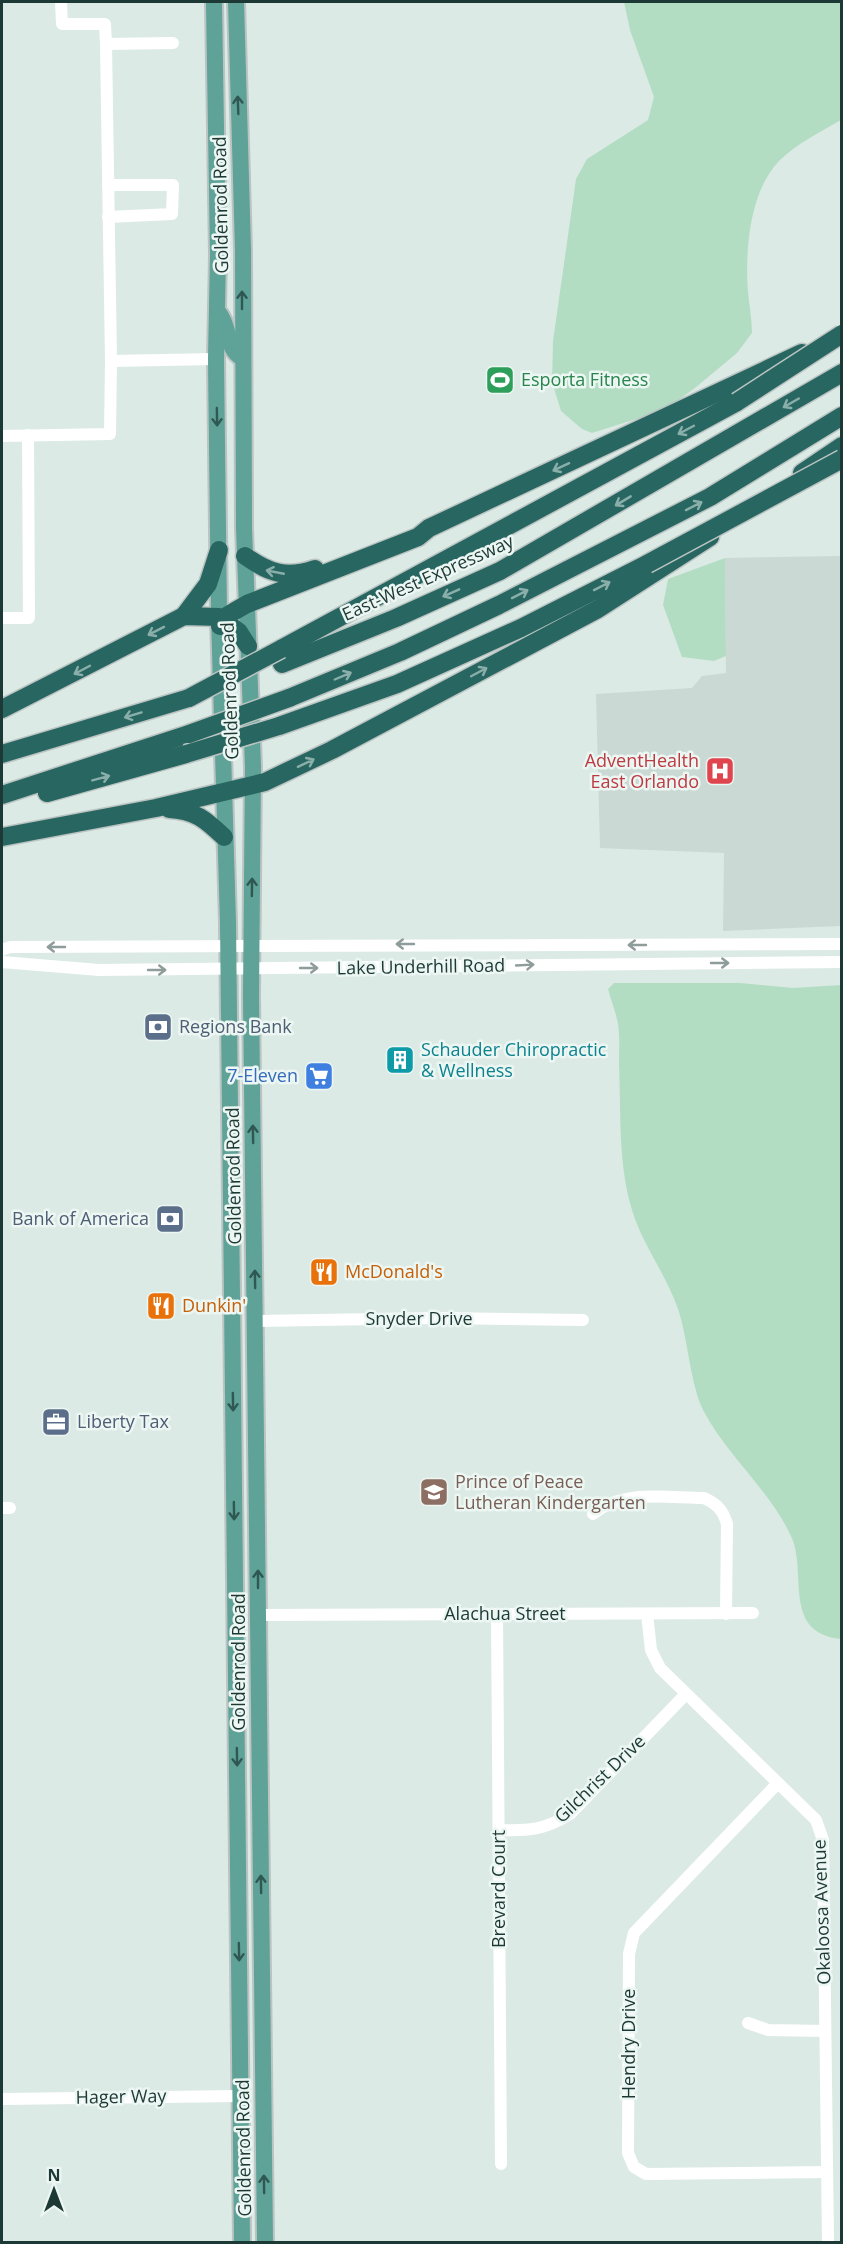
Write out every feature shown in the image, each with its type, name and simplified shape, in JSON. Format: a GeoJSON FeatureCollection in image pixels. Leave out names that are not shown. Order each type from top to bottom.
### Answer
{"type":"FeatureCollection","features":[{"type":"Feature","properties":{"kind":"highway"},"geometry":{"type":"LineString","coordinates":[[282,656],[737,402],[842,334]]}},
{"type":"Feature","properties":{"kind":"highway"},"geometry":{"type":"LineString","coordinates":[[221,621],[247,604],[418,537],[429,528],[842,334]]}},
{"type":"Feature","properties":{"kind":"highway","name":"East-West Expressway"},"geometry":{"type":"LineString","coordinates":[[2,754],[189,698],[282,656],[396,618],[500,571],[842,373]]}},
{"type":"Feature","properties":{"kind":"highway"},"geometry":{"type":"LineString","coordinates":[[2,795],[189,735],[289,698],[420,643],[710,497],[842,416]]}},
{"type":"Feature","properties":{"kind":"highway"},"geometry":{"type":"LineString","coordinates":[[2,837],[156,808],[253,786],[333,750],[598,609],[687,554],[842,446]]}},
{"type":"Feature","properties":{"kind":"highway"},"geometry":{"type":"LineString","coordinates":[[2,795],[38,795],[186,754],[279,726],[397,684],[521,628],[647,564],[842,459]]}},
{"type":"Feature","properties":{"kind":"highway"},"geometry":{"type":"LineString","coordinates":[[245,556],[265,570],[300,575],[412,531],[429,528]]}},
{"type":"Feature","properties":{"kind":"highway"},"geometry":{"type":"LineString","coordinates":[[2,709],[41,692],[184,616],[208,584],[219,550]]}},
{"type":"Feature","properties":{"kind":"highway"},"geometry":{"type":"LineString","coordinates":[[184,616],[221,621],[239,632],[248,646]]}},
{"type":"Feature","properties":{"kind":"highway"},"geometry":{"type":"LineString","coordinates":[[156,808],[193,812],[203,817],[224,837]]}},
{"type":"Feature","properties":{"kind":"main road","name":"Goldenrod Road"},"geometry":{"type":"LineString","coordinates":[[214,2],[216,359],[223,791],[229,969],[242,2242]]}},
{"type":"Feature","properties":{"kind":"main road","name":"Goldenrod Road"},"geometry":{"type":"LineString","coordinates":[[236,2],[243,250],[245,556],[253,786],[251,969],[265,2242]]}},
{"type":"Feature","properties":{"kind":"main road"},"geometry":{"type":"LineString","coordinates":[[217,311],[225,321],[233,351],[242,358]]}},
{"type":"Feature","properties":{"kind":"main road"},"geometry":{"type":"LineString","coordinates":[[216,359],[223,361],[230,369],[243,399]]}},
{"type":"Feature","properties":{"kind":"main road"},"geometry":{"type":"LineString","coordinates":[[231,1260],[240,1282],[240,1302],[256,1321]]}},
{"type":"Feature","properties":{"kind":"main road"},"geometry":{"type":"LineString","coordinates":[[232,1352],[246,1372],[247,1427],[255,1432]]}},
{"type":"Feature","properties":{"kind":"main road"},"geometry":{"type":"LineString","coordinates":[[235,1551],[243,1575],[243,1595],[258,1615]]}},
{"type":"Feature","properties":{"kind":"main road"},"geometry":{"type":"LineString","coordinates":[[236,1631],[244,1635],[249,1644],[249,1674],[259,1700]]}},
{"type":"Feature","properties":{"kind":"main road"},"geometry":{"type":"LineString","coordinates":[[241,2173],[251,2211],[258,2219],[265,2222]]}},
{"type":"Feature","properties":{"kind":"street"},"geometry":{"type":"LineString","coordinates":[[2,436],[110,434],[111,361],[105,24],[62,24],[62,2]]}},
{"type":"Feature","properties":{"kind":"street"},"geometry":{"type":"LineString","coordinates":[[106,44],[173,43]]}},
{"type":"Feature","properties":{"kind":"street"},"geometry":{"type":"LineString","coordinates":[[108,185],[173,185],[172,214],[108,216]]}},
{"type":"Feature","properties":{"kind":"street"},"geometry":{"type":"LineString","coordinates":[[111,361],[216,359]]}},
{"type":"Feature","properties":{"kind":"street"},"geometry":{"type":"LineString","coordinates":[[2,618],[29,618],[28,435]]}},
{"type":"Feature","properties":{"kind":"street"},"geometry":{"type":"LineString","coordinates":[[801,944],[808,962]]}},
{"type":"Feature","properties":{"kind":"street"},"geometry":{"type":"LineString","coordinates":[[808,962],[816,944]]}},
{"type":"Feature","properties":{"kind":"street","name":"Lake Underhill Road"},"geometry":{"type":"LineString","coordinates":[[2,950],[10,947],[251,945],[842,944]]}},
{"type":"Feature","properties":{"kind":"street","name":"Lake Underhill Road"},"geometry":{"type":"LineString","coordinates":[[2,962],[83,969],[251,969],[842,962]]}},
{"type":"Feature","properties":{"kind":"street","name":"Snyder Drive"},"geometry":{"type":"LineString","coordinates":[[256,1321],[438,1318],[583,1320]]}},
{"type":"Feature","properties":{"kind":"street"},"geometry":{"type":"LineString","coordinates":[[592,1514],[606,1503],[622,1498],[704,1498],[715,1503],[724,1514],[727,1524],[726,1614]]}},
{"type":"Feature","properties":{"kind":"street","name":"Alachua Street"},"geometry":{"type":"LineString","coordinates":[[258,1615],[753,1613]]}},
{"type":"Feature","properties":{"kind":"street","name":"Brevard Court"},"geometry":{"type":"LineString","coordinates":[[497,1614],[501,2163]]}},
{"type":"Feature","properties":{"kind":"street","name":"Okaloosa Avenue"},"geometry":{"type":"LineString","coordinates":[[647,1614],[651,1650],[660,1668],[685,1695],[816,1820],[823,1840],[828,2242]]}},
{"type":"Feature","properties":{"kind":"street","name":"Gilchrist Drive"},"geometry":{"type":"LineString","coordinates":[[499,1830],[520,1831],[550,1827],[570,1814],[685,1695]]}},
{"type":"Feature","properties":{"kind":"street","name":"Hendry Drive"},"geometry":{"type":"LineString","coordinates":[[777,1784],[634,1933],[629,1954],[628,2153],[634,2166],[646,2174],[827,2172]]}},
{"type":"Feature","properties":{"kind":"street"},"geometry":{"type":"LineString","coordinates":[[748,2023],[768,2030],[825,2031]]}},
{"type":"Feature","properties":{"kind":"street","name":"Hager Way"},"geometry":{"type":"LineString","coordinates":[[2,2099],[240,2096]]}},
{"type":"Feature","properties":{"kind":"shaded area","name":"AdventHealth East Orlando"},"geometry":{"type":"Polygon","coordinates":[[[841,556],[841,926],[723,931],[724,853],[600,848],[596,694],[692,688],[702,676],[726,673],[725,558],[841,556]]]}},
{"type":"Feature","properties":{"kind":"green space"},"geometry":{"type":"Polygon","coordinates":[[[624,2],[841,2],[841,120],[809,138],[780,160],[762,188],[751,222],[747,258],[752,333],[737,353],[674,403],[652,414],[592,433],[582,429],[561,411],[552,382],[553,341],[576,179],[587,159],[648,120],[654,97],[630,30],[624,2]]]}},
{"type":"Feature","properties":{"kind":"green space"},"geometry":{"type":"Polygon","coordinates":[[[725,558],[726,656],[714,661],[682,657],[663,605],[668,579],[725,558]]]}},
{"type":"Feature","properties":{"kind":"green space"},"geometry":{"type":"Polygon","coordinates":[[[614,983],[740,983],[793,988],[841,985],[841,1639],[822,1634],[810,1625],[803,1613],[796,1551],[791,1536],[771,1503],[713,1427],[703,1410],[695,1387],[678,1309],[636,1223],[622,1157],[619,1029],[608,989],[614,983]]]}},
{"type":"Feature","properties":{"kind":"place","name":"Esporta Fitness"},"geometry":{"type":"Point","coordinates":[500,380]}},
{"type":"Feature","properties":{"kind":"place","name":"AdventHealth East Orlando"},"geometry":{"type":"Point","coordinates":[720,771]}},
{"type":"Feature","properties":{"kind":"place","name":"Regions Bank"},"geometry":{"type":"Point","coordinates":[158,1027]}},
{"type":"Feature","properties":{"kind":"place","name":"Schauder Chiropractic & Wellness"},"geometry":{"type":"Point","coordinates":[400,1060]}},
{"type":"Feature","properties":{"kind":"place","name":"7-Eleven"},"geometry":{"type":"Point","coordinates":[319,1076]}},
{"type":"Feature","properties":{"kind":"place","name":"Bank of America"},"geometry":{"type":"Point","coordinates":[170,1219]}},
{"type":"Feature","properties":{"kind":"place","name":"McDonald's"},"geometry":{"type":"Point","coordinates":[324,1272]}},
{"type":"Feature","properties":{"kind":"place","name":"Dunkin'"},"geometry":{"type":"Point","coordinates":[161,1306]}},
{"type":"Feature","properties":{"kind":"place","name":"Liberty Tax"},"geometry":{"type":"Point","coordinates":[56,1422]}},
{"type":"Feature","properties":{"kind":"place","name":"Prince of Peace Lutheran Kindergarten"},"geometry":{"type":"Point","coordinates":[434,1492]}}]}
